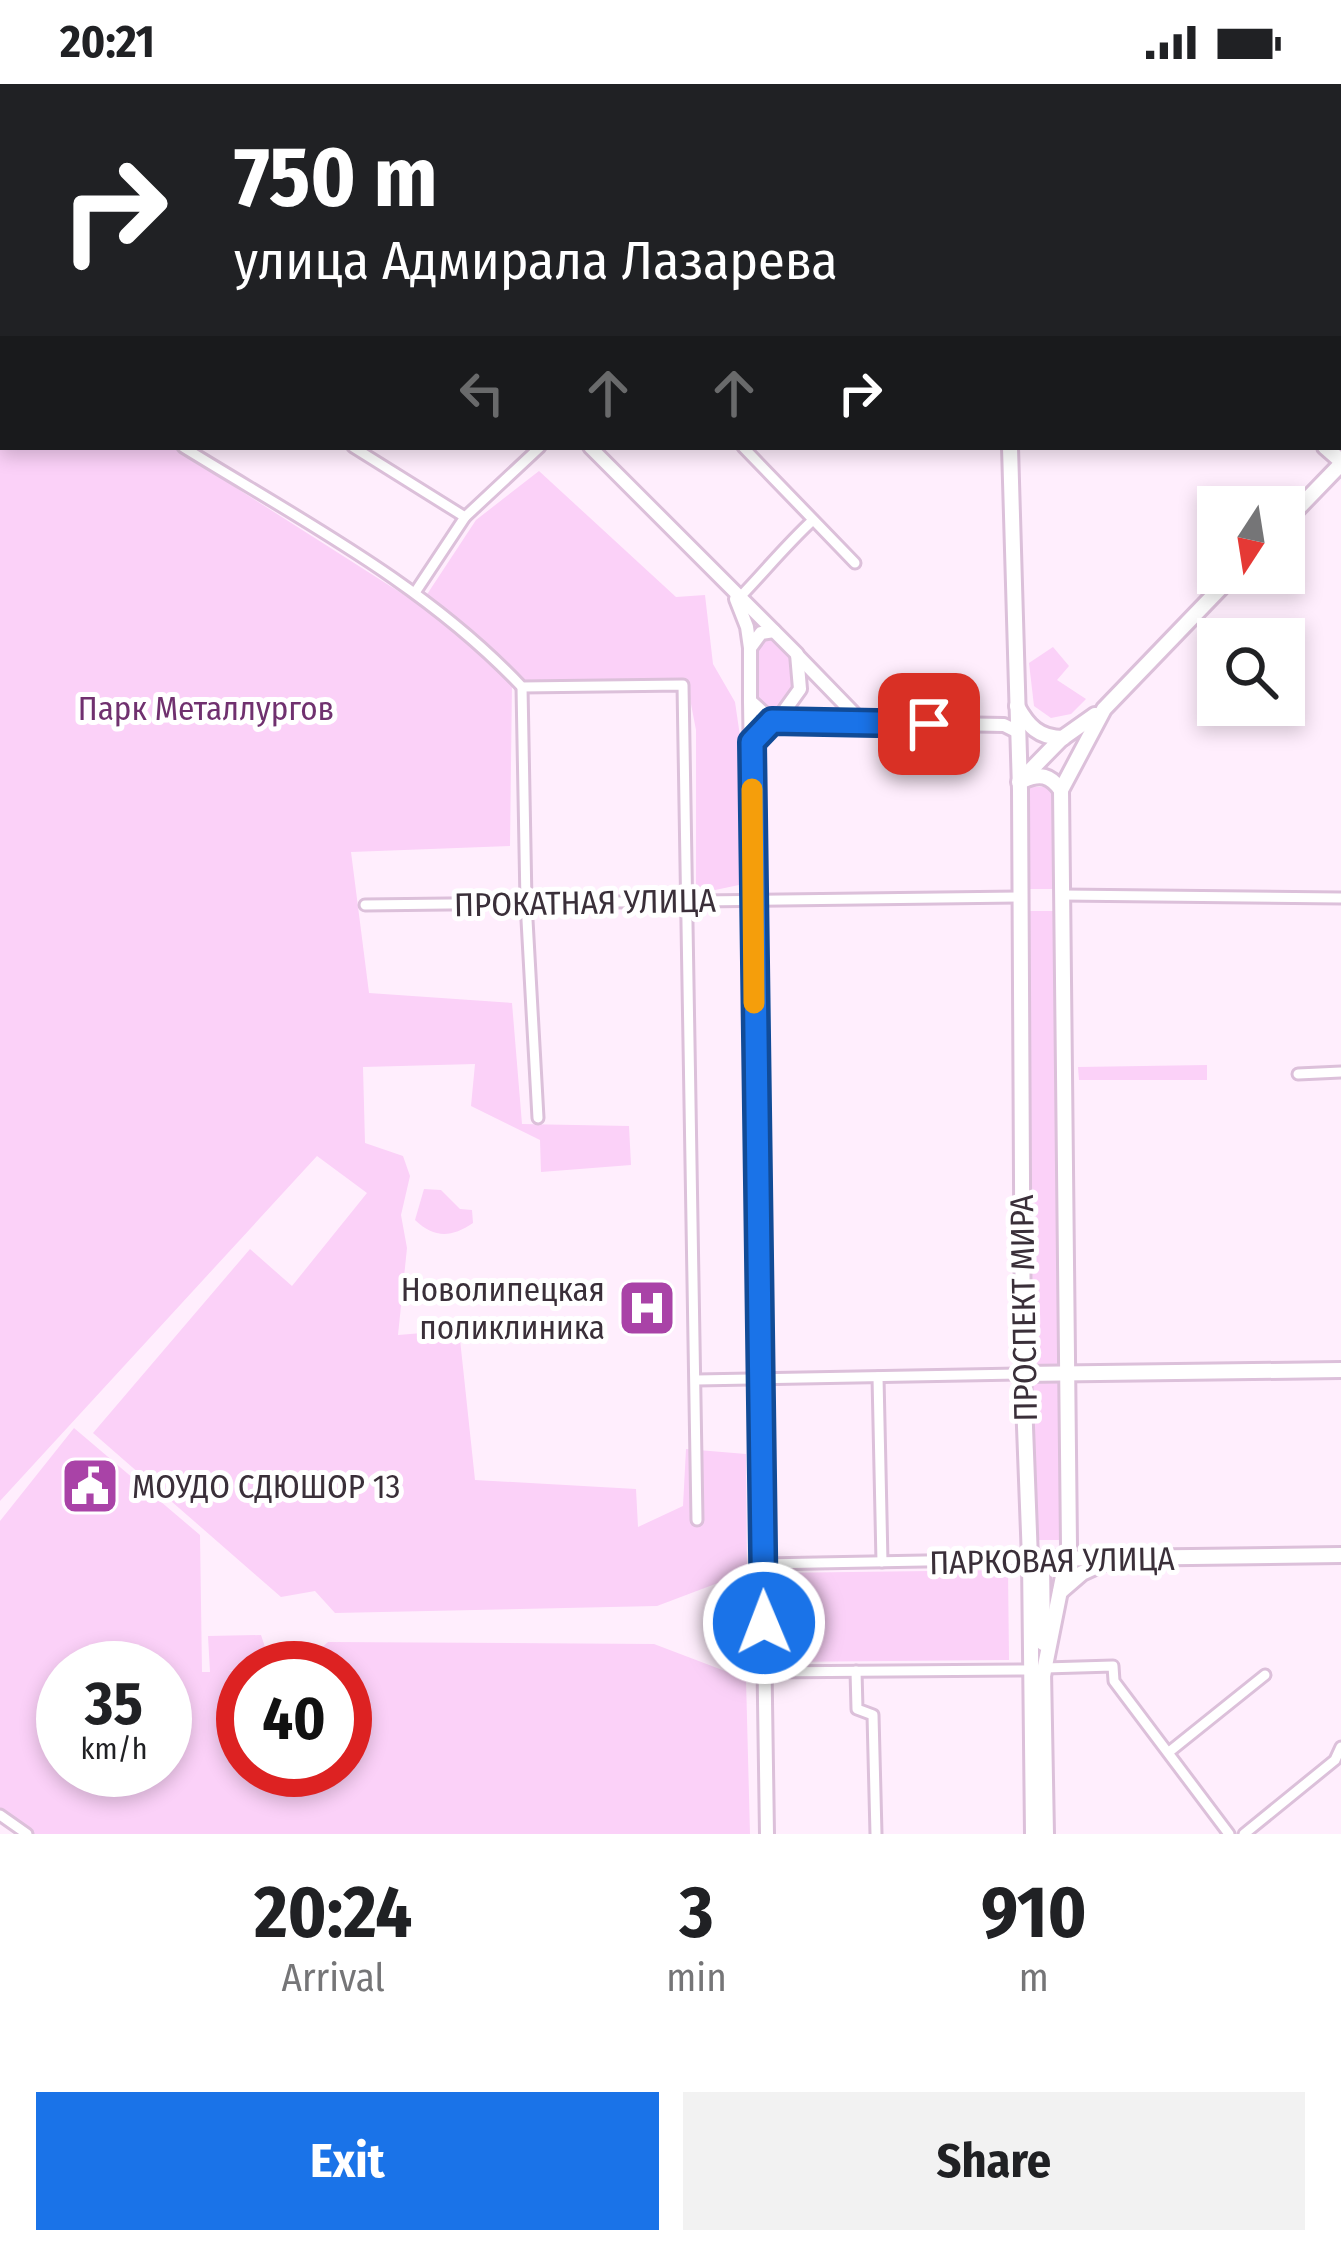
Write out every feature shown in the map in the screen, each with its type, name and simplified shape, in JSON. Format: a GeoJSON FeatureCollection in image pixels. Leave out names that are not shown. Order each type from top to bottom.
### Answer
{"type":"FeatureCollection","features":[{"type":"Feature","properties":{"kind":"main road","name":"ПРОСПЕКТ МИРА"},"geometry":{"type":"LineString","coordinates":[[1010,450],[1015,701],[1010,728],[1019,782],[1022,1374],[1036,1560],[1046,1834]]}},
{"type":"Feature","properties":{"kind":"main road"},"geometry":{"type":"LineString","coordinates":[[1305,501],[1341,462]]}},
{"type":"Feature","properties":{"kind":"main road"},"geometry":{"type":"LineString","coordinates":[[1019,782],[1061,739],[1104,709],[1215,594]]}},
{"type":"Feature","properties":{"kind":"main road"},"geometry":{"type":"LineString","coordinates":[[1015,701],[1026,723],[1044,737]]}},
{"type":"Feature","properties":{"kind":"main road","name":"ПРОСПЕКТ МИРА"},"geometry":{"type":"LineString","coordinates":[[1033,1834],[1039,1672],[1066,1560],[1070,1372],[1060,790],[1104,709]]}},
{"type":"Feature","properties":{"kind":"main road"},"geometry":{"type":"LineString","coordinates":[[1010,728],[1061,739],[1088,732]]}},
{"type":"Feature","properties":{"kind":"main road"},"geometry":{"type":"LineString","coordinates":[[1019,782],[1042,776],[1053,779],[1060,790]]}},
{"type":"Feature","properties":{"kind":"main road"},"geometry":{"type":"LineString","coordinates":[[1022,1374],[1341,1370]]}},
{"type":"Feature","properties":{"kind":"main road","name":"ПАРКОВАЯ УЛИЦА"},"geometry":{"type":"LineString","coordinates":[[1036,1560],[1341,1555]]}},
{"type":"Feature","properties":{"kind":"main road"},"geometry":{"type":"LineString","coordinates":[[1059,1592],[1082,1573],[1111,1560]]}},
{"type":"Feature","properties":{"kind":"street"},"geometry":{"type":"LineString","coordinates":[[188,450],[416,591],[522,687],[526,902],[538,1118]]}},
{"type":"Feature","properties":{"kind":"street"},"geometry":{"type":"LineString","coordinates":[[358,450],[465,517]]}},
{"type":"Feature","properties":{"kind":"street"},"geometry":{"type":"LineString","coordinates":[[416,591],[465,517],[537,450]]}},
{"type":"Feature","properties":{"kind":"street"},"geometry":{"type":"LineString","coordinates":[[593,450],[863,723]]}},
{"type":"Feature","properties":{"kind":"street"},"geometry":{"type":"LineString","coordinates":[[746,450],[855,563]]}},
{"type":"Feature","properties":{"kind":"street"},"geometry":{"type":"LineString","coordinates":[[735,592],[770,567],[776,553],[814,520]]}},
{"type":"Feature","properties":{"kind":"street"},"geometry":{"type":"LineString","coordinates":[[735,592],[750,648],[766,1834]]}},
{"type":"Feature","properties":{"kind":"street"},"geometry":{"type":"LineString","coordinates":[[750,648],[760,633],[774,631]]}},
{"type":"Feature","properties":{"kind":"street"},"geometry":{"type":"LineString","coordinates":[[752,742],[800,689],[797,654]]}},
{"type":"Feature","properties":{"kind":"street"},"geometry":{"type":"LineString","coordinates":[[522,687],[682,685],[698,1520]]}},
{"type":"Feature","properties":{"kind":"street"},"geometry":{"type":"LineString","coordinates":[[750,701],[774,721],[1010,728]]}},
{"type":"Feature","properties":{"kind":"street"},"geometry":{"type":"LineString","coordinates":[[1062,895],[1341,898]]}},
{"type":"Feature","properties":{"kind":"street","name":"ПРОКАТНАЯ УЛИЦА"},"geometry":{"type":"LineString","coordinates":[[365,904],[1020,897]]}},
{"type":"Feature","properties":{"kind":"street"},"geometry":{"type":"LineString","coordinates":[[1298,1074],[1341,1072]]}},
{"type":"Feature","properties":{"kind":"street"},"geometry":{"type":"LineString","coordinates":[[697,1380],[1022,1374]]}},
{"type":"Feature","properties":{"kind":"street"},"geometry":{"type":"LineString","coordinates":[[878,1377],[882,1562]]}},
{"type":"Feature","properties":{"kind":"street","name":"ПАРКОВАЯ УЛИЦА"},"geometry":{"type":"LineString","coordinates":[[764,1564],[1036,1560]]}},
{"type":"Feature","properties":{"kind":"street"},"geometry":{"type":"LineString","coordinates":[[765,1672],[1039,1672],[1113,1666],[1114,1681],[1229,1834]]}},
{"type":"Feature","properties":{"kind":"street"},"geometry":{"type":"LineString","coordinates":[[856,1671],[857,1709],[873,1715],[876,1834]]}},
{"type":"Feature","properties":{"kind":"street"},"geometry":{"type":"LineString","coordinates":[[1169,1752],[1265,1675]]}},
{"type":"Feature","properties":{"kind":"street"},"geometry":{"type":"LineString","coordinates":[[1244,1834],[1335,1760],[1341,1747]]}},
{"type":"Feature","properties":{"kind":"street"},"geometry":{"type":"LineString","coordinates":[[0,1815],[27,1834]]}},
{"type":"Feature","properties":{"kind":"green space","name":"Парк Металлургов"},"geometry":{"type":"Polygon","coordinates":[[[0,450],[177,450],[420,605],[476,520],[539,471],[676,597],[705,595],[713,664],[735,702],[740,736],[739,885],[715,890],[696,886],[696,730],[686,678],[512,683],[510,846],[351,852],[369,993],[512,1003],[522,1124],[629,1126],[631,1165],[541,1172],[540,1140],[471,1106],[475,1064],[363,1067],[365,1143],[403,1156],[410,1176],[401,1215],[407,1248],[398,1335],[459,1330],[475,1480],[636,1489],[638,1527],[683,1506],[686,1449],[746,1454],[747,1572],[657,1606],[335,1613],[315,1591],[281,1597],[93,1433],[250,1249],[292,1286],[367,1193],[317,1156],[0,1501],[0,450]]]}},
{"type":"Feature","properties":{"kind":"green space"},"geometry":{"type":"Polygon","coordinates":[[[774,638],[782,648],[794,673],[790,690],[775,710],[758,702],[757,643],[774,638]]]}},
{"type":"Feature","properties":{"kind":"green space"},"geometry":{"type":"Polygon","coordinates":[[[1053,647],[1069,666],[1057,680],[1086,699],[1071,714],[1051,718],[1034,706],[1029,663],[1053,647]]]}},
{"type":"Feature","properties":{"kind":"green space"},"geometry":{"type":"Polygon","coordinates":[[[1028,787],[1054,787],[1055,889],[1029,889],[1028,787]]]}},
{"type":"Feature","properties":{"kind":"green space"},"geometry":{"type":"Polygon","coordinates":[[[1029,911],[1056,911],[1061,1364],[1033,1365],[1029,911]]]}},
{"type":"Feature","properties":{"kind":"green space"},"geometry":{"type":"Polygon","coordinates":[[[1207,1065],[1207,1080],[1079,1080],[1078,1067],[1207,1065]]]}},
{"type":"Feature","properties":{"kind":"green space"},"geometry":{"type":"Polygon","coordinates":[[[424,1189],[441,1190],[460,1209],[472,1210],[473,1223],[443,1234],[422,1226],[415,1220],[424,1189]]]}},
{"type":"Feature","properties":{"kind":"green space"},"geometry":{"type":"Polygon","coordinates":[[[1032,1380],[1061,1380],[1062,1540],[1033,1540],[1032,1380]]]}},
{"type":"Feature","properties":{"kind":"green space"},"geometry":{"type":"Polygon","coordinates":[[[74,1428],[200,1535],[202,1672],[210,1672],[208,1636],[261,1635],[263,1641],[216,1641],[216,1797],[372,1797],[372,1642],[654,1644],[746,1679],[750,1834],[34,1834],[0,1810],[0,1521],[74,1428]]]}},
{"type":"Feature","properties":{"kind":"green space"},"geometry":{"type":"Polygon","coordinates":[[[1008,1570],[1009,1660],[775,1662],[774,1573],[1008,1570]]]}},
{"type":"Feature","properties":{"kind":"slow traffic"},"geometry":{"type":"LineString","coordinates":[[752,789],[754,1003]]}},
{"type":"Feature","properties":{"kind":"place","name":"Новолипецкая поликлиника"},"geometry":{"type":"Point","coordinates":[647,1308]}},
{"type":"Feature","properties":{"kind":"place","name":"МОУДО СДЮШОР 13"},"geometry":{"type":"Point","coordinates":[90,1486]}},
{"type":"Feature","properties":{"kind":"route"},"geometry":{"type":"LineString","coordinates":[[764,1623],[752,742],[772,721],[929,724]]}}]}
